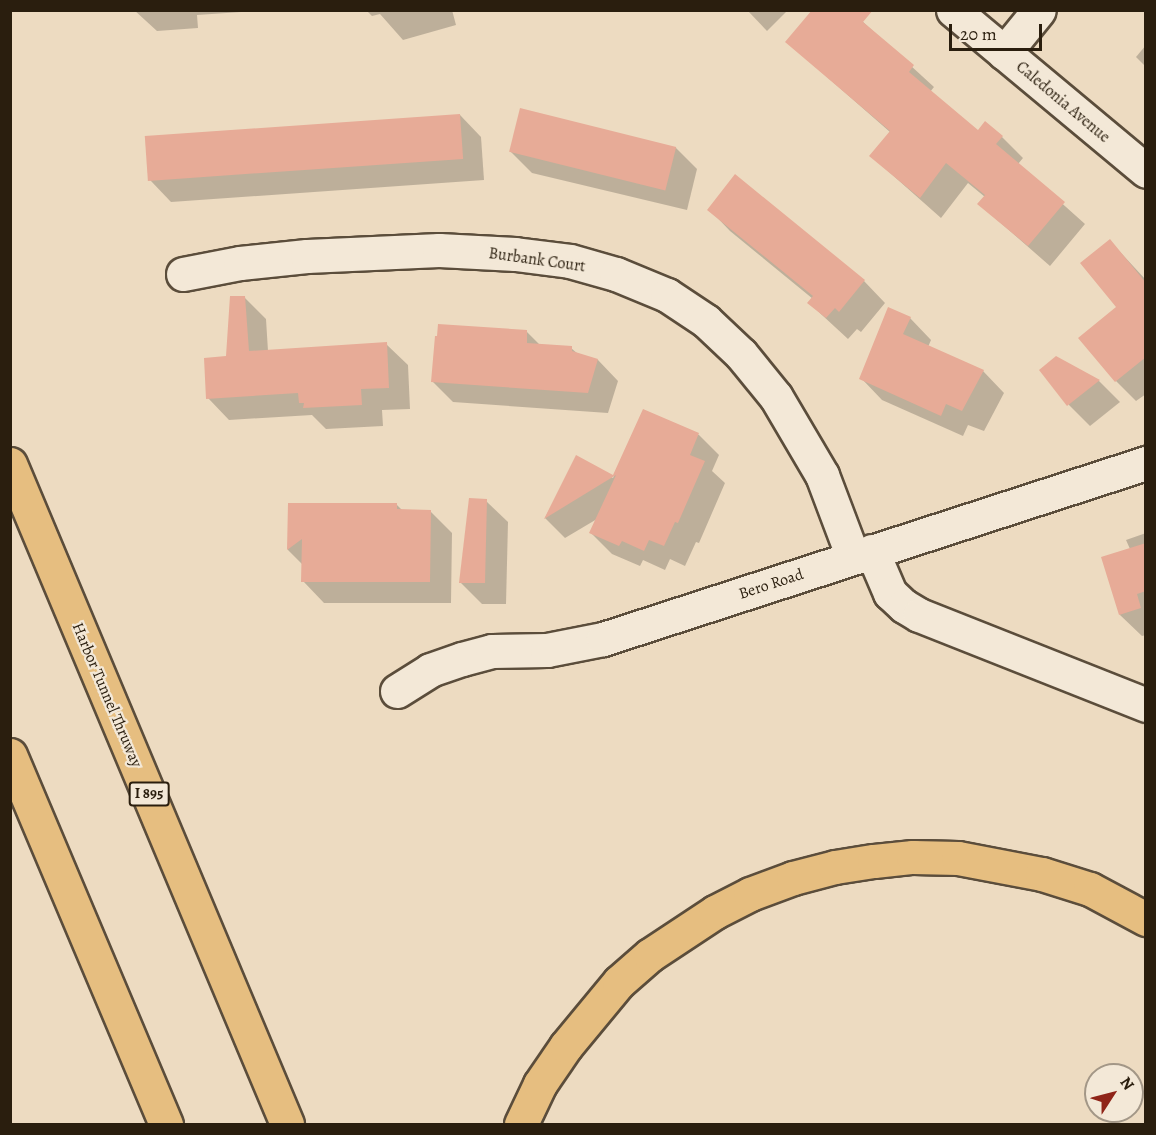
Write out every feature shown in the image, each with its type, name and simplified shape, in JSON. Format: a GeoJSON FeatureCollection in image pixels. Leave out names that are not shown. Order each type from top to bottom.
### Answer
{"type":"FeatureCollection","features":[{"type":"Feature","properties":{"kind":"highway","name":"Harbor Tunnel Thruway"},"geometry":{"type":"LineString","coordinates":[[10,464],[287,1125]]}},
{"type":"Feature","properties":{"kind":"highway"},"geometry":{"type":"LineString","coordinates":[[10,755],[166,1125]]}},
{"type":"Feature","properties":{"kind":"highway"},"geometry":{"type":"LineString","coordinates":[[521,1125],[540,1084],[553,1065],[592,1012],[619,982],[650,955],[698,922],[750,894],[793,878],[874,861],[913,857],[958,858],[1042,874],[1090,890],[1146,919]]}},
{"type":"Feature","properties":{"kind":"street","name":"Caledonia Avenue"},"geometry":{"type":"LineString","coordinates":[[953,10],[1146,171]]}},
{"type":"Feature","properties":{"kind":"street"},"geometry":{"type":"LineString","coordinates":[[1004,53],[1039,10]]}},
{"type":"Feature","properties":{"kind":"street","name":"Burbank Court"},"geometry":{"type":"LineString","coordinates":[[183,274],[240,263],[307,256],[440,250],[515,254],[570,261],[616,274],[667,295],[706,321],[741,354],[776,397],[822,475],[862,554],[890,593],[903,606],[919,615],[1146,705]]}},
{"type":"Feature","properties":{"kind":"street","name":"Bero Road"},"geometry":{"type":"LineString","coordinates":[[397,691],[430,670],[462,659],[492,651],[547,650],[603,639],[1146,463]]}},
{"type":"Feature","properties":{"kind":"building"},"geometry":{"type":"Polygon","coordinates":[[[812,10],[873,10],[863,22],[914,65],[909,72],[978,130],[985,121],[1003,136],[996,144],[1065,202],[1028,246],[977,204],[985,195],[946,163],[920,198],[869,156],[890,131],[785,42],[812,10]]]}},
{"type":"Feature","properties":{"kind":"building"},"geometry":{"type":"Polygon","coordinates":[[[520,108],[676,147],[665,191],[509,152],[520,108]]]}},
{"type":"Feature","properties":{"kind":"building"},"geometry":{"type":"Polygon","coordinates":[[[460,114],[463,159],[148,181],[145,136],[460,114]]]}},
{"type":"Feature","properties":{"kind":"building"},"geometry":{"type":"Polygon","coordinates":[[[735,174],[865,280],[839,312],[835,308],[826,318],[807,303],[813,296],[707,210],[735,174]]]}},
{"type":"Feature","properties":{"kind":"building"},"geometry":{"type":"Polygon","coordinates":[[[1110,239],[1146,283],[1146,357],[1115,382],[1078,338],[1116,307],[1080,263],[1110,239]]]}},
{"type":"Feature","properties":{"kind":"building"},"geometry":{"type":"Polygon","coordinates":[[[230,296],[245,296],[249,351],[387,342],[389,388],[361,389],[362,405],[303,408],[304,403],[299,403],[298,393],[206,399],[204,358],[226,356],[230,296]]]}},
{"type":"Feature","properties":{"kind":"building"},"geometry":{"type":"Polygon","coordinates":[[[888,307],[911,317],[903,334],[984,370],[962,411],[946,404],[941,416],[859,379],[888,307]]]}},
{"type":"Feature","properties":{"kind":"building"},"geometry":{"type":"Polygon","coordinates":[[[438,324],[527,330],[527,343],[572,346],[572,351],[598,359],[588,393],[431,382],[438,324]]]}},
{"type":"Feature","properties":{"kind":"building"},"geometry":{"type":"Polygon","coordinates":[[[1056,356],[1100,380],[1067,406],[1039,370],[1056,356]]]}},
{"type":"Feature","properties":{"kind":"building"},"geometry":{"type":"Polygon","coordinates":[[[643,409],[699,433],[690,455],[705,461],[678,523],[675,522],[664,546],[649,540],[644,551],[622,541],[619,546],[589,533],[616,475],[544,519],[576,455],[613,475],[643,409]]]}},
{"type":"Feature","properties":{"kind":"building"},"geometry":{"type":"Polygon","coordinates":[[[469,498],[487,499],[485,583],[459,583],[469,498]]]}},
{"type":"Feature","properties":{"kind":"building"},"geometry":{"type":"Polygon","coordinates":[[[288,503],[397,503],[397,509],[431,510],[430,582],[301,582],[302,539],[287,550],[288,503]]]}},
{"type":"Feature","properties":{"kind":"building"},"geometry":{"type":"Polygon","coordinates":[[[1146,543],[1146,591],[1137,594],[1141,608],[1119,615],[1101,557],[1146,543]]]}}]}
